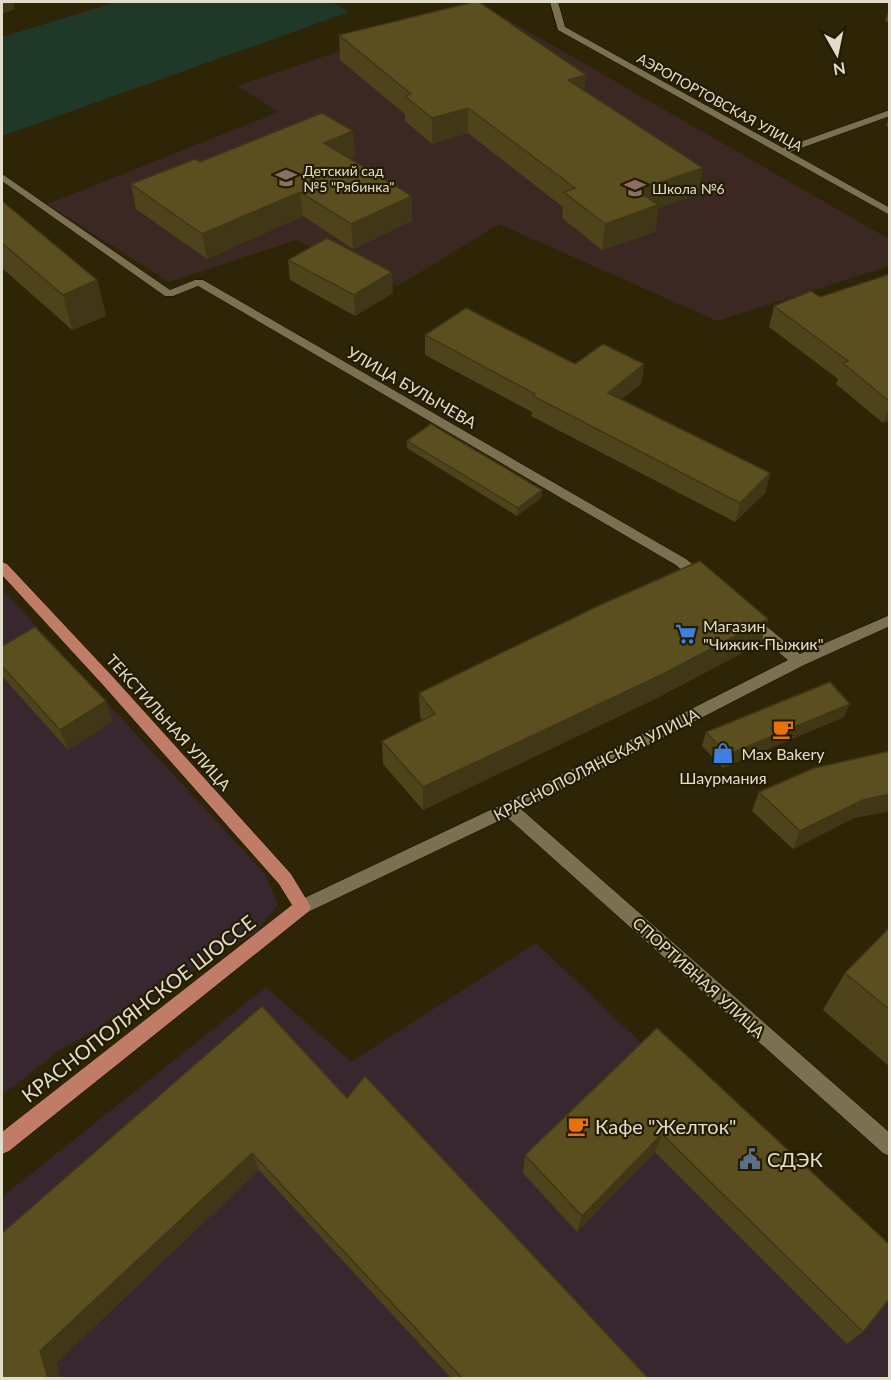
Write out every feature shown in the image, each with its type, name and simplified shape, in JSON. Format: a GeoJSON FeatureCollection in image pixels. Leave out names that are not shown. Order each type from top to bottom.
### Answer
{"type":"FeatureCollection","features":[{"type":"Feature","properties":{"kind":"main road","name":"ТЕКСТИЛЬНАЯ УЛИЦА"},"geometry":{"type":"LineString","coordinates":[[2,567],[108,681],[278,871],[302,907]]}},
{"type":"Feature","properties":{"kind":"main road","name":"КРАСНОПОЛЯНСКОЕ ШОССЕ"},"geometry":{"type":"LineString","coordinates":[[2,1144],[302,907]]}},
{"type":"Feature","properties":{"kind":"street","name":"АЭРОПОРТОВСКАЯ УЛИЦА"},"geometry":{"type":"LineString","coordinates":[[554,2],[561,28],[890,212]]}},
{"type":"Feature","properties":{"kind":"street"},"geometry":{"type":"LineString","coordinates":[[782,152],[890,113]]}},
{"type":"Feature","properties":{"kind":"street","name":"УЛИЦА БУЛЫЧЕВА"},"geometry":{"type":"LineString","coordinates":[[2,177],[170,294],[199,282],[681,562],[708,586]]}},
{"type":"Feature","properties":{"kind":"street"},"geometry":{"type":"LineString","coordinates":[[736,609],[799,661]]}},
{"type":"Feature","properties":{"kind":"street","name":"КРАСНОПОЛЯНСКАЯ УЛИЦА"},"geometry":{"type":"LineString","coordinates":[[302,907],[509,809],[799,661],[890,620]]}},
{"type":"Feature","properties":{"kind":"street","name":"СПОРТИВНАЯ УЛИЦА"},"geometry":{"type":"LineString","coordinates":[[509,809],[890,1146]]}},
{"type":"Feature","properties":{"kind":"shaded area","name":"Школа №6"},"geometry":{"type":"Polygon","coordinates":[[[479,3],[889,239],[889,266],[717,321],[499,224],[398,286],[296,240],[169,282],[47,204],[279,112],[237,86],[479,3]]]}},
{"type":"Feature","properties":{"kind":"shaded area"},"geometry":{"type":"Polygon","coordinates":[[[2,589],[265,874],[278,904],[255,933],[59,1051],[2,1095],[2,589]]]}},
{"type":"Feature","properties":{"kind":"shaded area"},"geometry":{"type":"Polygon","coordinates":[[[536,943],[889,1278],[889,1378],[2,1378],[2,1197],[266,987],[351,1062],[536,943]]]}},
{"type":"Feature","properties":{"kind":"green space"},"geometry":{"type":"Polygon","coordinates":[[[117,2],[332,2],[349,12],[2,136],[2,37],[117,2]]]}},
{"type":"Feature","properties":{"kind":"building"},"geometry":{"type":"Polygon","coordinates":[[[479,2],[586,75],[568,80],[703,168],[637,190],[658,205],[605,224],[564,192],[575,188],[468,108],[432,118],[405,96],[411,94],[339,35],[479,2]]]}},
{"type":"Feature","properties":{"kind":"building"},"geometry":{"type":"Polygon","coordinates":[[[322,113],[353,131],[324,143],[412,196],[351,224],[300,192],[202,234],[131,184],[195,159],[200,162],[322,113]]]}},
{"type":"Feature","properties":{"kind":"building"},"geometry":{"type":"Polygon","coordinates":[[[2,201],[97,280],[63,295],[2,243],[2,201]]]}},
{"type":"Feature","properties":{"kind":"building"},"geometry":{"type":"Polygon","coordinates":[[[327,238],[392,272],[354,295],[288,260],[327,238]]]}},
{"type":"Feature","properties":{"kind":"building"},"geometry":{"type":"Polygon","coordinates":[[[890,274],[890,402],[843,363],[848,361],[774,306],[811,291],[820,297],[890,274]]]}},
{"type":"Feature","properties":{"kind":"building"},"geometry":{"type":"Polygon","coordinates":[[[466,308],[575,364],[603,344],[644,364],[608,393],[770,473],[740,503],[533,396],[535,394],[425,335],[466,308]]]}},
{"type":"Feature","properties":{"kind":"building"},"geometry":{"type":"Polygon","coordinates":[[[431,424],[542,490],[518,508],[407,441],[431,424]]]}},
{"type":"Feature","properties":{"kind":"building"},"geometry":{"type":"Polygon","coordinates":[[[700,561],[768,619],[663,674],[423,787],[382,741],[435,714],[419,693],[600,605],[700,561]]]}},
{"type":"Feature","properties":{"kind":"building"},"geometry":{"type":"Polygon","coordinates":[[[35,627],[106,701],[60,730],[2,666],[2,646],[35,627]]]}},
{"type":"Feature","properties":{"kind":"building"},"geometry":{"type":"Polygon","coordinates":[[[830,682],[850,704],[727,755],[706,732],[830,682]]]}},
{"type":"Feature","properties":{"kind":"building"},"geometry":{"type":"Polygon","coordinates":[[[890,751],[890,794],[863,800],[800,831],[759,792],[814,768],[890,751]]]}},
{"type":"Feature","properties":{"kind":"building"},"geometry":{"type":"Polygon","coordinates":[[[890,927],[890,1010],[845,973],[890,927]]]}},
{"type":"Feature","properties":{"kind":"building"},"geometry":{"type":"Polygon","coordinates":[[[262,1006],[347,1098],[365,1076],[648,1378],[462,1378],[252,1153],[40,1351],[48,1378],[2,1378],[2,1233],[262,1006]]]}},
{"type":"Feature","properties":{"kind":"building"},"geometry":{"type":"Polygon","coordinates":[[[657,1028],[890,1245],[890,1298],[863,1332],[662,1134],[582,1216],[525,1155],[657,1028]]]}},
{"type":"Feature","properties":{"kind":"place","name":"Детский сад №5 \"Рябинка\""},"geometry":{"type":"Point","coordinates":[286,178]}},
{"type":"Feature","properties":{"kind":"place","name":"Школа №6"},"geometry":{"type":"Point","coordinates":[635,188]}},
{"type":"Feature","properties":{"kind":"place","name":"Магазин \"Чижик-Пыжик\""},"geometry":{"type":"Point","coordinates":[686,634]}},
{"type":"Feature","properties":{"kind":"place","name":"Max Bakery"},"geometry":{"type":"Point","coordinates":[783,729]}},
{"type":"Feature","properties":{"kind":"place","name":"Шаурмания"},"geometry":{"type":"Point","coordinates":[723,753]}},
{"type":"Feature","properties":{"kind":"place","name":"Кафе \"Желток\""},"geometry":{"type":"Point","coordinates":[578,1126]}},
{"type":"Feature","properties":{"kind":"place","name":"СДЭК"},"geometry":{"type":"Point","coordinates":[750,1159]}}]}
